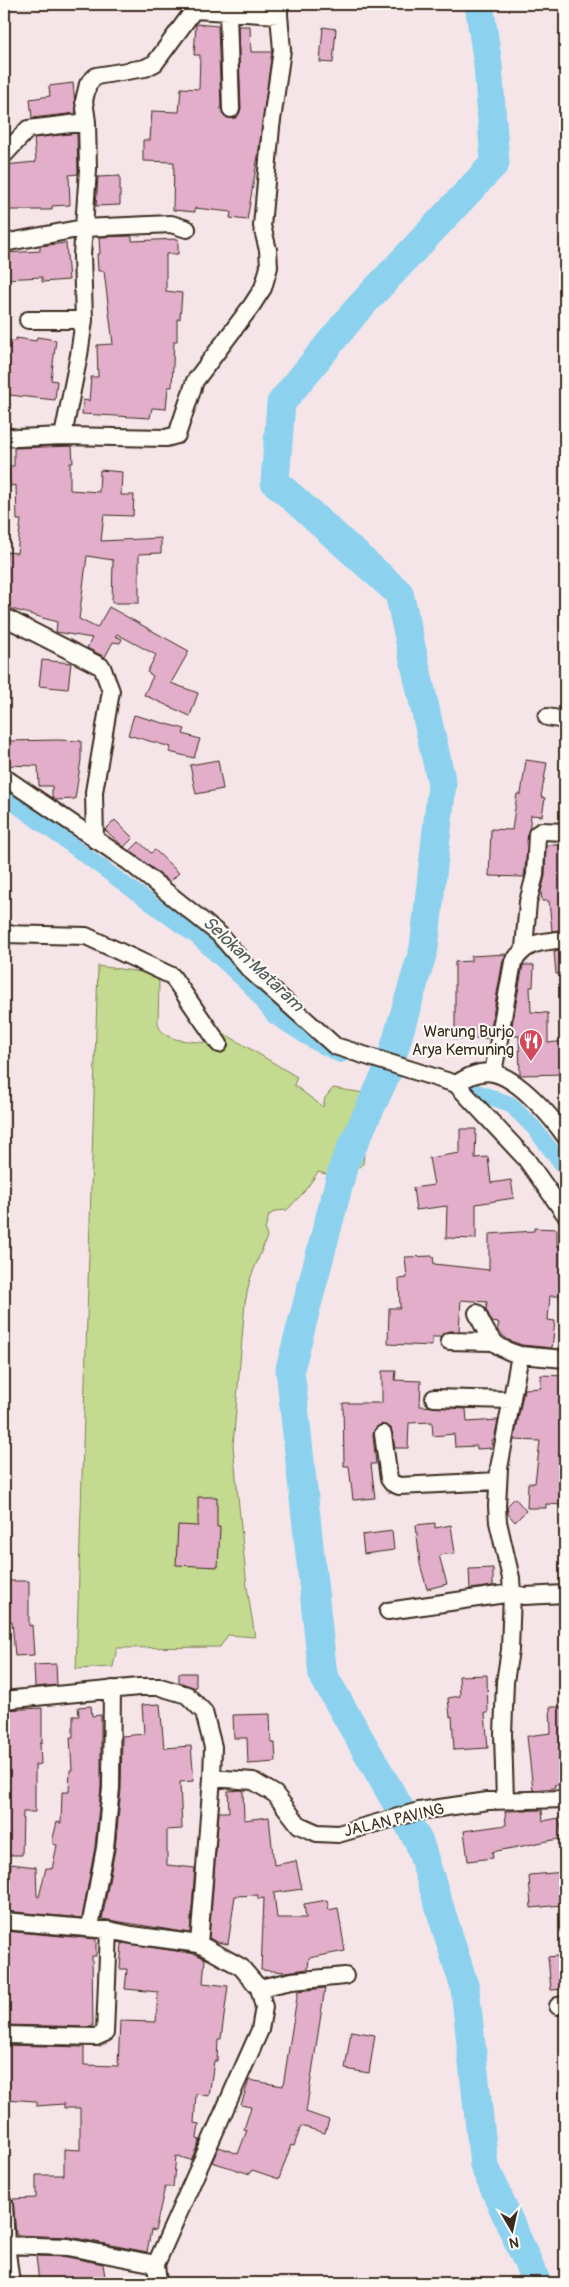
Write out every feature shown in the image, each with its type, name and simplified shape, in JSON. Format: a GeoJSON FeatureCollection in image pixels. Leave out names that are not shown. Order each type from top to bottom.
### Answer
{"type":"FeatureCollection","features":[{"type":"Feature","properties":{"kind":"street"},"geometry":{"type":"LineString","coordinates":[[4,436],[17,438],[63,436],[166,438],[178,435],[195,381],[263,288],[269,267],[268,250],[262,226],[271,127],[282,50],[279,9],[194,10],[155,63],[145,68],[96,76],[88,84],[84,101],[87,122],[88,170],[82,255],[84,320],[63,436]]}},
{"type":"Feature","properties":{"kind":"street"},"geometry":{"type":"LineString","coordinates":[[228,11],[232,109]]}},
{"type":"Feature","properties":{"kind":"street"},"geometry":{"type":"LineString","coordinates":[[4,155],[28,128],[87,122]]}},
{"type":"Feature","properties":{"kind":"street"},"geometry":{"type":"LineString","coordinates":[[4,243],[83,228],[171,224],[187,229]]}},
{"type":"Feature","properties":{"kind":"street"},"geometry":{"type":"LineString","coordinates":[[28,320],[84,320]]}},
{"type":"Feature","properties":{"kind":"street"},"geometry":{"type":"LineString","coordinates":[[4,617],[102,667],[107,678],[111,691],[94,792],[96,840]]}},
{"type":"Feature","properties":{"kind":"street"},"geometry":{"type":"LineString","coordinates":[[547,716],[565,720]]}},
{"type":"Feature","properties":{"kind":"street"},"geometry":{"type":"LineString","coordinates":[[4,777],[128,862],[219,934],[256,976],[335,1046],[456,1080],[493,1073],[531,1096],[565,1136]]}},
{"type":"Feature","properties":{"kind":"street"},"geometry":{"type":"LineString","coordinates":[[524,948],[528,902],[535,875],[537,834],[542,831],[565,832]]}},
{"type":"Feature","properties":{"kind":"street"},"geometry":{"type":"LineString","coordinates":[[4,934],[86,936],[172,976],[219,1044]]}},
{"type":"Feature","properties":{"kind":"street"},"geometry":{"type":"LineString","coordinates":[[493,1073],[510,974],[514,962],[524,948],[533,944],[565,939]]}},
{"type":"Feature","properties":{"kind":"street"},"geometry":{"type":"LineString","coordinates":[[456,1080],[526,1159],[565,1214]]}},
{"type":"Feature","properties":{"kind":"street"},"geometry":{"type":"LineString","coordinates":[[477,1313],[492,1342],[504,1351],[520,1355],[565,1359]]}},
{"type":"Feature","properties":{"kind":"street"},"geometry":{"type":"LineString","coordinates":[[449,1341],[492,1342]]}},
{"type":"Feature","properties":{"kind":"street"},"geometry":{"type":"LineString","coordinates":[[505,1800],[504,1691],[510,1650],[512,1593],[511,1578],[498,1522],[498,1481],[520,1355]]}},
{"type":"Feature","properties":{"kind":"street"},"geometry":{"type":"LineString","coordinates":[[434,1398],[511,1400]]}},
{"type":"Feature","properties":{"kind":"street"},"geometry":{"type":"LineString","coordinates":[[383,1434],[389,1479],[392,1483],[399,1486],[498,1481]]}},
{"type":"Feature","properties":{"kind":"street"},"geometry":{"type":"LineString","coordinates":[[388,1610],[512,1593],[524,1596],[565,1594]]}},
{"type":"Feature","properties":{"kind":"street"},"geometry":{"type":"LineString","coordinates":[[4,1700],[112,1689],[160,1687],[187,1695],[204,1712],[213,1747],[199,1944]]}},
{"type":"Feature","properties":{"kind":"street"},"geometry":{"type":"LineString","coordinates":[[90,1927],[105,1848],[111,1788],[112,1689]]}},
{"type":"Feature","properties":{"kind":"street","name":"JALAN PAVING"},"geometry":{"type":"LineString","coordinates":[[212,1778],[253,1781],[275,1794],[299,1825],[317,1832],[338,1834],[369,1824],[419,1812],[488,1801],[565,1799]]}},
{"type":"Feature","properties":{"kind":"street"},"geometry":{"type":"LineString","coordinates":[[4,1921],[90,1927],[199,1944],[241,1967],[259,1988],[264,2006],[260,2030],[156,2264],[158,2283]]}},
{"type":"Feature","properties":{"kind":"street"},"geometry":{"type":"LineString","coordinates":[[4,2035],[96,2038],[105,2033],[109,1930]]}},
{"type":"Feature","properties":{"kind":"street"},"geometry":{"type":"LineString","coordinates":[[259,1988],[292,1981],[345,1976]]}},
{"type":"Feature","properties":{"kind":"street"},"geometry":{"type":"LineString","coordinates":[[4,2204],[5,2245],[11,2283]]}},
{"type":"Feature","properties":{"kind":"street"},"geometry":{"type":"LineString","coordinates":[[5,2245],[68,2247],[156,2264]]}},
{"type":"Feature","properties":{"kind":"green space"},"geometry":{"type":"Polygon","coordinates":[[[98,966],[156,974],[159,982],[158,1023],[165,1034],[170,1037],[184,1041],[206,1043],[215,1030],[222,1032],[297,1077],[294,1085],[323,1107],[325,1098],[333,1088],[370,1094],[375,1098],[378,1117],[365,1145],[363,1164],[345,1179],[318,1172],[304,1192],[287,1210],[276,1211],[269,1215],[265,1230],[267,1237],[250,1279],[245,1303],[233,1446],[247,1587],[255,1637],[228,1635],[220,1647],[117,1648],[113,1667],[76,1669],[98,966]]]}},
{"type":"Feature","properties":{"kind":"building"},"geometry":{"type":"Polygon","coordinates":[[[196,24],[218,26],[221,109],[227,118],[236,118],[241,109],[238,26],[250,26],[251,52],[272,52],[247,220],[230,218],[231,212],[195,208],[195,212],[173,210],[174,162],[143,161],[143,140],[150,140],[152,111],[179,112],[181,88],[199,89],[200,55],[194,55],[196,24]]]}},
{"type":"Feature","properties":{"kind":"building"},"geometry":{"type":"Polygon","coordinates":[[[323,27],[336,29],[333,63],[320,62],[323,27]]]}},
{"type":"Feature","properties":{"kind":"building"},"geometry":{"type":"Polygon","coordinates":[[[73,83],[76,113],[32,118],[30,99],[50,96],[49,86],[73,83]]]}},
{"type":"Feature","properties":{"kind":"building"},"geometry":{"type":"Polygon","coordinates":[[[77,133],[78,174],[69,175],[70,205],[52,206],[52,210],[6,210],[4,165],[36,162],[34,138],[77,133]]]}},
{"type":"Feature","properties":{"kind":"building"},"geometry":{"type":"Polygon","coordinates":[[[120,176],[120,205],[96,206],[98,177],[120,176]]]}},
{"type":"Feature","properties":{"kind":"building"},"geometry":{"type":"Polygon","coordinates":[[[132,236],[132,241],[178,239],[178,254],[166,254],[166,291],[182,293],[180,319],[177,319],[177,341],[174,341],[172,387],[168,387],[166,409],[152,408],[150,418],[82,414],[83,400],[89,401],[91,377],[98,377],[97,345],[113,344],[104,271],[98,271],[99,237],[132,236]]]}},
{"type":"Feature","properties":{"kind":"building"},"geometry":{"type":"Polygon","coordinates":[[[66,243],[69,280],[42,282],[42,277],[4,279],[4,253],[40,251],[40,246],[66,243]]]}},
{"type":"Feature","properties":{"kind":"building"},"geometry":{"type":"Polygon","coordinates":[[[37,337],[56,340],[51,380],[57,381],[55,400],[9,395],[10,393],[4,392],[4,340],[16,341],[16,338],[36,341],[37,337]]]}},
{"type":"Feature","properties":{"kind":"building"},"geometry":{"type":"Polygon","coordinates":[[[72,446],[73,463],[70,463],[70,490],[99,492],[100,470],[122,472],[121,495],[134,495],[133,516],[104,515],[101,541],[161,538],[161,553],[139,554],[139,603],[112,603],[113,560],[87,556],[79,619],[97,628],[109,607],[189,651],[171,683],[198,693],[190,716],[144,695],[153,676],[147,672],[156,655],[117,634],[115,636],[122,639],[120,643],[113,642],[105,657],[87,648],[92,638],[56,632],[57,622],[5,607],[8,597],[4,596],[4,572],[7,552],[17,553],[21,520],[17,520],[16,485],[10,486],[9,466],[14,466],[14,448],[72,446]]]}},
{"type":"Feature","properties":{"kind":"building"},"geometry":{"type":"Polygon","coordinates":[[[42,660],[71,663],[68,689],[39,686],[42,660]]]}},
{"type":"Feature","properties":{"kind":"building"},"geometry":{"type":"Polygon","coordinates":[[[134,715],[185,729],[183,734],[200,739],[194,758],[169,752],[171,747],[128,735],[134,715]]]}},
{"type":"Feature","properties":{"kind":"building"},"geometry":{"type":"Polygon","coordinates":[[[8,741],[81,741],[81,760],[75,799],[55,800],[52,797],[52,786],[39,786],[38,766],[4,765],[4,748],[8,750],[8,741]]]}},
{"type":"Feature","properties":{"kind":"building"},"geometry":{"type":"Polygon","coordinates":[[[218,760],[223,789],[196,794],[190,765],[218,760]]]}},
{"type":"Feature","properties":{"kind":"building"},"geometry":{"type":"Polygon","coordinates":[[[526,760],[547,763],[541,797],[545,798],[542,816],[531,815],[524,877],[489,876],[491,829],[512,830],[517,794],[521,794],[526,760]]]}},
{"type":"Feature","properties":{"kind":"building"},"geometry":{"type":"Polygon","coordinates":[[[115,820],[133,838],[124,847],[105,830],[115,820]]]}},
{"type":"Feature","properties":{"kind":"building"},"geometry":{"type":"Polygon","coordinates":[[[139,842],[151,853],[155,850],[179,873],[170,882],[130,851],[139,842]]]}},
{"type":"Feature","properties":{"kind":"building"},"geometry":{"type":"Polygon","coordinates":[[[546,845],[565,845],[565,929],[552,931],[549,901],[542,901],[541,891],[545,876],[546,845]]]}},
{"type":"Feature","properties":{"kind":"building"},"geometry":{"type":"Polygon","coordinates":[[[565,949],[565,974],[556,974],[554,951],[565,949]]]}},
{"type":"Feature","properties":{"kind":"building"},"geometry":{"type":"Polygon","coordinates":[[[507,954],[503,960],[489,1038],[455,1039],[455,962],[471,961],[471,956],[507,954]]]}},
{"type":"Feature","properties":{"kind":"building"},"geometry":{"type":"Polygon","coordinates":[[[523,965],[534,965],[533,987],[530,987],[531,1012],[548,1013],[548,1043],[565,1041],[565,1074],[520,1075],[519,1036],[510,1036],[523,965]]]}},
{"type":"Feature","properties":{"kind":"building"},"geometry":{"type":"Polygon","coordinates":[[[460,1129],[476,1129],[475,1158],[488,1157],[491,1183],[511,1180],[514,1198],[476,1204],[476,1239],[446,1238],[447,1206],[416,1210],[413,1188],[434,1185],[429,1158],[460,1153],[460,1129]]]}},
{"type":"Feature","properties":{"kind":"building"},"geometry":{"type":"Polygon","coordinates":[[[534,1228],[557,1229],[557,1246],[565,1246],[565,1296],[550,1296],[548,1320],[555,1321],[552,1348],[522,1345],[508,1340],[497,1330],[499,1323],[492,1322],[486,1309],[487,1302],[461,1300],[459,1331],[449,1331],[440,1337],[432,1337],[432,1346],[388,1344],[389,1308],[400,1308],[399,1279],[407,1278],[405,1257],[433,1256],[434,1264],[489,1270],[489,1234],[534,1231],[534,1228]]]}},
{"type":"Feature","properties":{"kind":"building"},"geometry":{"type":"Polygon","coordinates":[[[382,1371],[396,1371],[395,1380],[421,1381],[420,1406],[466,1409],[467,1422],[498,1420],[494,1440],[492,1440],[493,1448],[477,1449],[477,1446],[455,1447],[454,1434],[433,1436],[432,1422],[409,1423],[408,1448],[395,1448],[391,1428],[381,1424],[374,1430],[373,1435],[376,1464],[371,1464],[375,1498],[353,1500],[349,1466],[344,1466],[343,1403],[382,1403],[382,1371]]]}},
{"type":"Feature","properties":{"kind":"building"},"geometry":{"type":"Polygon","coordinates":[[[541,1375],[565,1376],[565,1505],[546,1504],[546,1508],[527,1508],[528,1483],[535,1483],[540,1441],[514,1440],[524,1389],[541,1388],[541,1375]]]}},
{"type":"Feature","properties":{"kind":"building"},"geometry":{"type":"Polygon","coordinates":[[[198,1497],[217,1497],[217,1527],[220,1527],[218,1567],[176,1565],[178,1525],[198,1526],[198,1497]]]}},
{"type":"Feature","properties":{"kind":"building"},"geometry":{"type":"Polygon","coordinates":[[[515,1498],[526,1511],[515,1522],[508,1514],[507,1506],[515,1498]]]}},
{"type":"Feature","properties":{"kind":"building"},"geometry":{"type":"Polygon","coordinates":[[[435,1523],[435,1528],[451,1525],[455,1553],[439,1555],[447,1584],[427,1589],[420,1564],[416,1525],[435,1523]]]}},
{"type":"Feature","properties":{"kind":"building"},"geometry":{"type":"Polygon","coordinates":[[[392,1531],[394,1550],[364,1554],[362,1535],[392,1531]]]}},
{"type":"Feature","properties":{"kind":"building"},"geometry":{"type":"Polygon","coordinates":[[[493,1568],[493,1586],[470,1589],[469,1569],[493,1568]]]}},
{"type":"Feature","properties":{"kind":"building"},"geometry":{"type":"Polygon","coordinates":[[[6,1581],[29,1581],[29,1626],[32,1625],[34,1655],[15,1656],[12,1621],[7,1621],[6,1581]]]}},
{"type":"Feature","properties":{"kind":"building"},"geometry":{"type":"Polygon","coordinates":[[[56,1664],[57,1685],[35,1687],[34,1665],[56,1664]]]}},
{"type":"Feature","properties":{"kind":"building"},"geometry":{"type":"Polygon","coordinates":[[[179,1673],[196,1673],[196,1688],[179,1682],[179,1673]]]}},
{"type":"Feature","properties":{"kind":"building"},"geometry":{"type":"Polygon","coordinates":[[[487,1675],[488,1713],[485,1713],[488,1748],[454,1750],[452,1716],[450,1717],[448,1698],[460,1696],[459,1676],[487,1675]]]}},
{"type":"Feature","properties":{"kind":"building"},"geometry":{"type":"Polygon","coordinates":[[[160,1704],[164,1748],[191,1746],[194,1781],[180,1782],[182,1829],[167,1830],[167,1865],[195,1868],[190,1933],[102,1919],[115,1849],[121,1789],[122,1736],[144,1734],[142,1705],[160,1704]]]}},
{"type":"Feature","properties":{"kind":"building"},"geometry":{"type":"Polygon","coordinates":[[[91,1706],[92,1716],[101,1715],[101,1787],[95,1847],[82,1918],[5,1911],[11,1864],[36,1867],[37,1896],[39,1897],[46,1868],[52,1869],[57,1845],[53,1844],[53,1838],[57,1822],[61,1823],[62,1792],[69,1792],[70,1770],[72,1770],[70,1737],[73,1737],[73,1716],[79,1716],[78,1707],[91,1706]]]}},
{"type":"Feature","properties":{"kind":"building"},"geometry":{"type":"Polygon","coordinates":[[[550,1707],[565,1707],[565,1784],[554,1785],[555,1788],[533,1790],[527,1736],[551,1733],[550,1707]]]}},
{"type":"Feature","properties":{"kind":"building"},"geometry":{"type":"Polygon","coordinates":[[[42,1708],[41,1764],[35,1765],[35,1812],[23,1812],[22,1855],[4,1855],[4,1710],[42,1708]]]}},
{"type":"Feature","properties":{"kind":"building"},"geometry":{"type":"Polygon","coordinates":[[[270,1714],[271,1743],[275,1743],[276,1762],[248,1764],[247,1738],[234,1738],[233,1715],[270,1714]]]}},
{"type":"Feature","properties":{"kind":"building"},"geometry":{"type":"Polygon","coordinates":[[[243,1790],[244,1820],[269,1817],[274,1865],[296,1861],[302,1889],[274,1893],[277,1918],[306,1918],[304,1904],[327,1900],[329,1910],[338,1908],[345,1951],[309,1958],[308,1969],[286,1972],[261,1970],[264,1898],[258,1899],[258,1895],[235,1896],[228,1944],[209,1938],[219,1812],[229,1812],[228,1791],[243,1790]]]}},
{"type":"Feature","properties":{"kind":"building"},"geometry":{"type":"Polygon","coordinates":[[[542,1810],[543,1821],[559,1818],[563,1838],[492,1852],[493,1858],[468,1861],[464,1831],[506,1825],[505,1811],[542,1810]]]}},
{"type":"Feature","properties":{"kind":"building"},"geometry":{"type":"Polygon","coordinates":[[[565,1872],[565,1888],[561,1888],[562,1905],[531,1908],[529,1875],[565,1872]]]}},
{"type":"Feature","properties":{"kind":"building"},"geometry":{"type":"Polygon","coordinates":[[[4,1931],[96,1939],[96,1956],[92,1956],[93,2027],[4,2025],[4,1931]]]}},
{"type":"Feature","properties":{"kind":"building"},"geometry":{"type":"Polygon","coordinates":[[[122,1943],[196,1954],[205,1959],[203,1983],[228,1986],[221,2039],[218,2039],[217,2061],[214,2061],[209,2096],[196,2094],[194,2123],[199,2124],[197,2139],[200,2140],[191,2160],[176,2156],[173,2187],[165,2187],[155,2231],[151,2230],[147,2252],[70,2237],[16,2235],[13,2199],[36,2198],[36,2175],[64,2175],[64,2149],[80,2150],[80,2108],[64,2108],[64,2104],[36,2106],[36,2101],[4,2099],[4,2045],[84,2047],[84,2065],[118,2066],[120,2021],[156,2022],[158,1992],[125,1989],[127,1969],[120,1969],[122,1943]]]}},
{"type":"Feature","properties":{"kind":"building"},"geometry":{"type":"Polygon","coordinates":[[[565,1955],[565,1989],[551,1990],[548,1957],[565,1955]]]}},
{"type":"Feature","properties":{"kind":"building"},"geometry":{"type":"Polygon","coordinates":[[[325,1988],[306,2112],[329,2120],[325,2133],[301,2126],[294,2146],[291,2145],[279,2179],[252,2170],[250,2174],[212,2162],[219,2147],[238,2154],[247,2130],[244,2129],[251,2107],[241,2105],[249,2080],[283,2086],[298,1991],[325,1988]]]}},
{"type":"Feature","properties":{"kind":"building"},"geometry":{"type":"Polygon","coordinates":[[[351,2031],[375,2035],[369,2073],[345,2069],[351,2031]]]}},
{"type":"Feature","properties":{"kind":"building"},"geometry":{"type":"Polygon","coordinates":[[[36,2256],[67,2257],[103,2264],[106,2283],[69,2283],[68,2278],[39,2282],[36,2256]]]}},
{"type":"Feature","properties":{"kind":"waterway"},"geometry":{"type":"LineString","coordinates":[[479,4],[488,65],[495,163],[356,311],[281,403],[275,482],[399,593],[442,784],[424,948],[388,1070],[344,1164],[290,1369],[323,1675],[419,1842],[465,1988],[484,2165],[537,2283]]}},
{"type":"Feature","properties":{"kind":"waterway","name":"Selokan Mataram"},"geometry":{"type":"LineString","coordinates":[[4,796],[197,937],[252,988],[274,1016],[313,1041],[341,1055]]}},
{"type":"Feature","properties":{"kind":"waterway","name":"Selokan Mataram"},"geometry":{"type":"LineString","coordinates":[[455,1084],[510,1104],[534,1128],[565,1168]]}},
{"type":"Feature","properties":{"kind":"place","name":"Warung Burjo Arya Kemuning"},"geometry":{"type":"Point","coordinates":[531,1062]}}]}
